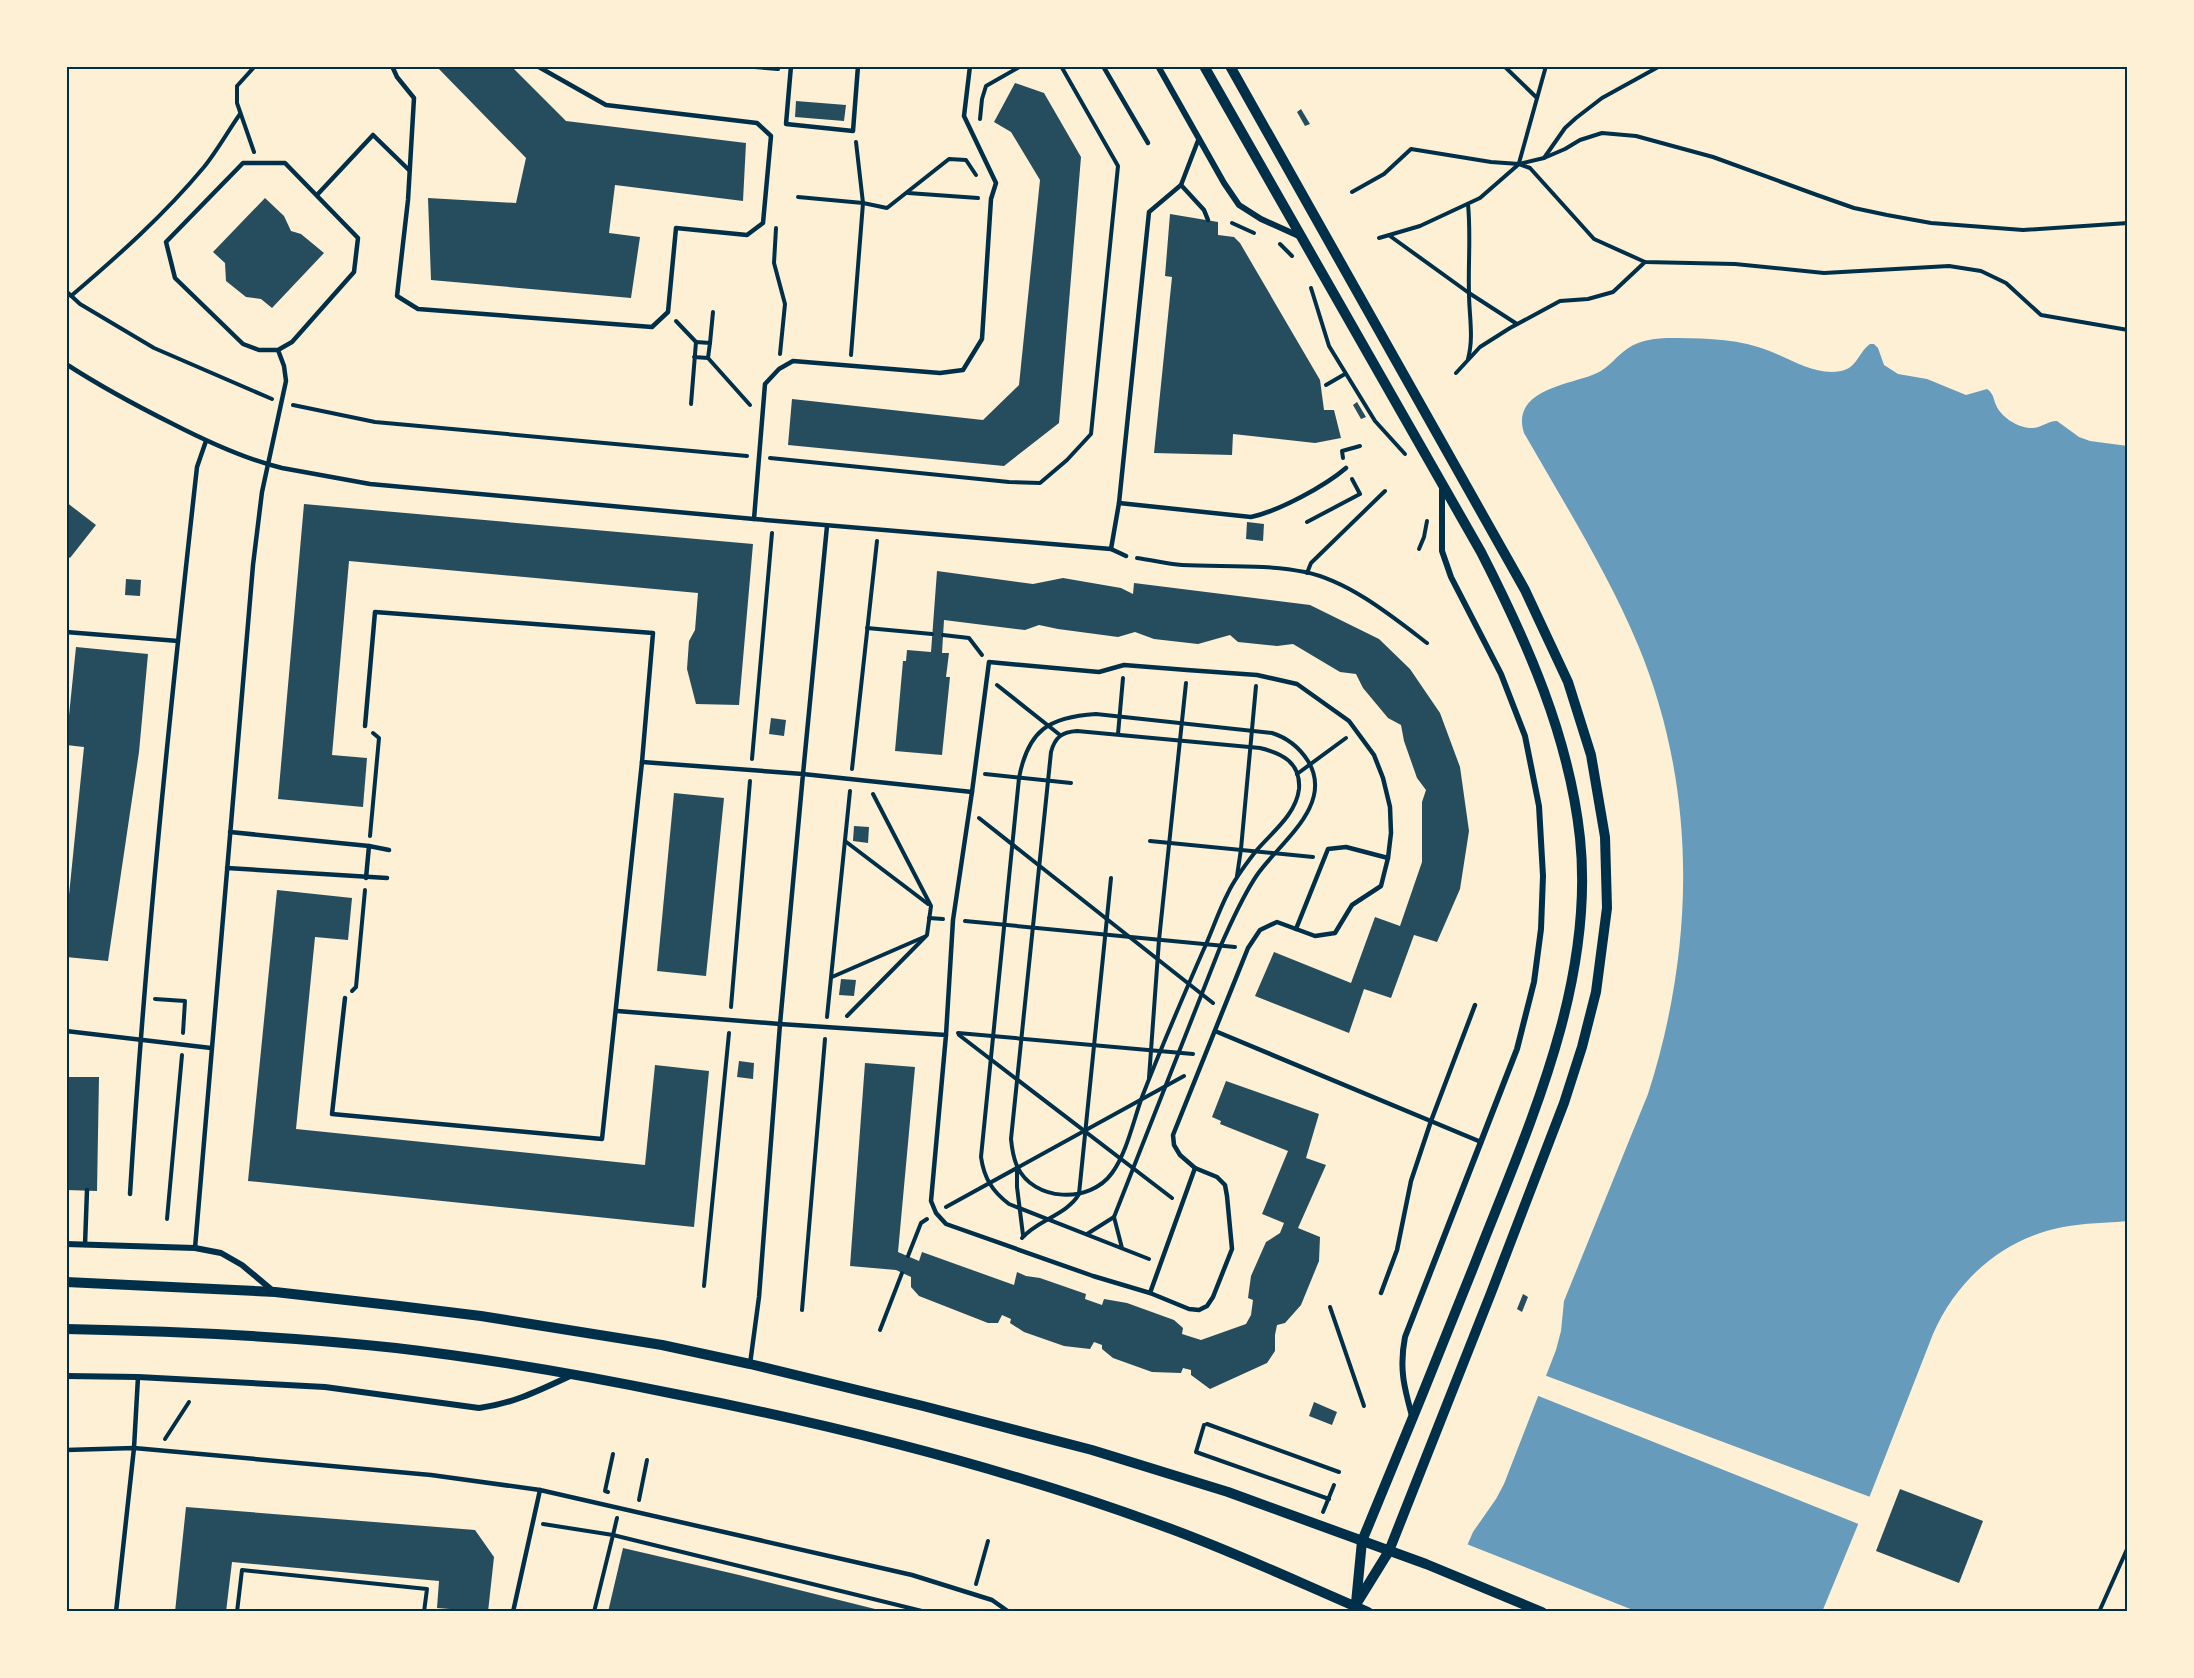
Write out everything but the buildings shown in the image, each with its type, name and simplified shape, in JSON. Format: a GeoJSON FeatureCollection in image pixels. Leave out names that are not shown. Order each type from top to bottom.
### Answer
{"type":"FeatureCollection","features":[{"type":"Feature","properties":{"kind":"street"},"geometry":{"type":"LineString","coordinates":[[1158,66],[1224,183],[1239,205],[1261,219],[1302,237]]}},
{"type":"Feature","properties":{"kind":"street"},"geometry":{"type":"LineString","coordinates":[[1204,66],[1506,601],[1545,692],[1566,760],[1578,828],[1581,907],[1571,985],[1558,1039],[1541,1093],[1362,1541],[1354,1609]]}},
{"type":"Feature","properties":{"kind":"street"},"geometry":{"type":"LineString","coordinates":[[1230,66],[1525,590],[1568,682],[1591,755],[1605,837],[1607,908],[1596,992],[1582,1047],[1536,1180],[1389,1551],[1354,1609]]}},
{"type":"Feature","properties":{"kind":"street"},"geometry":{"type":"LineString","coordinates":[[1413,1418],[1401,1376],[1401,1357],[1405,1337],[1517,1049],[1534,982],[1541,929],[1543,864],[1539,806],[1525,736],[1501,674],[1451,577],[1442,551],[1442,484]]}},
{"type":"Feature","properties":{"kind":"street"},"geometry":{"type":"LineString","coordinates":[[66,1244],[195,1248],[221,1253],[242,1265],[275,1292]]}},
{"type":"Feature","properties":{"kind":"street"},"geometry":{"type":"LineString","coordinates":[[66,1282],[275,1292],[481,1317],[662,1345],[750,1364],[1092,1450],[1228,1492],[1426,1564],[1542,1612]]}},
{"type":"Feature","properties":{"kind":"street"},"geometry":{"type":"LineString","coordinates":[[66,1329],[256,1336],[457,1356],[574,1374],[754,1410],[969,1464],[1101,1504],[1166,1527],[1354,1609],[1368,1612]]}},
{"type":"Feature","properties":{"kind":"street"},"geometry":{"type":"LineString","coordinates":[[66,1376],[138,1377],[325,1387],[479,1408],[502,1406],[574,1374]]}},
{"type":"Feature","properties":{"kind":"lane"},"geometry":{"type":"LineString","coordinates":[[392,66],[397,77],[414,98],[408,200],[397,296],[418,309],[652,327],[668,312],[676,228],[747,235],[763,223],[771,136],[757,123],[606,105],[537,66]]}},
{"type":"Feature","properties":{"kind":"lane"},"geometry":{"type":"LineString","coordinates":[[791,66],[786,124],[853,130],[858,66]]}},
{"type":"Feature","properties":{"kind":"lane"},"geometry":{"type":"LineString","coordinates":[[754,519],[765,384],[779,369],[793,361],[940,373],[963,370],[982,339],[991,199],[996,183],[964,116],[970,66]]}},
{"type":"Feature","properties":{"kind":"lane"},"geometry":{"type":"LineString","coordinates":[[1103,66],[1148,143]]}},
{"type":"Feature","properties":{"kind":"lane"},"geometry":{"type":"LineString","coordinates":[[316,195],[373,135],[409,170]]}},
{"type":"Feature","properties":{"kind":"lane"},"geometry":{"type":"LineString","coordinates":[[1111,549],[1119,502],[1149,212],[1181,185],[1199,138]]}},
{"type":"Feature","properties":{"kind":"lane"},"geometry":{"type":"LineString","coordinates":[[243,163],[285,163],[316,195],[358,238],[354,272],[292,342],[278,350],[259,351],[243,344],[175,278],[166,242],[243,163]]}},
{"type":"Feature","properties":{"kind":"lane"},"geometry":{"type":"LineString","coordinates":[[1181,185],[1204,210],[1208,220]]}},
{"type":"Feature","properties":{"kind":"lane"},"geometry":{"type":"LineString","coordinates":[[195,1248],[253,565],[262,492],[286,381],[284,366],[278,350]]}},
{"type":"Feature","properties":{"kind":"lane"},"geometry":{"type":"LineString","coordinates":[[66,364],[109,392],[206,441],[268,464],[370,484],[878,531],[1111,549],[1126,556]]}},
{"type":"Feature","properties":{"kind":"lane"},"geometry":{"type":"LineString","coordinates":[[130,1194],[143,998],[178,641],[197,467],[206,441]]}},
{"type":"Feature","properties":{"kind":"lane"},"geometry":{"type":"LineString","coordinates":[[1119,502],[1251,517],[1285,505],[1338,475],[1346,468]]}},
{"type":"Feature","properties":{"kind":"lane"},"geometry":{"type":"LineString","coordinates":[[750,1364],[759,1297],[780,1024],[827,526]]}},
{"type":"Feature","properties":{"kind":"lane"},"geometry":{"type":"LineString","coordinates":[[345,998],[332,1114],[602,1139],[617,1011],[653,633],[375,612],[365,726]]}},
{"type":"Feature","properties":{"kind":"lane"},"geometry":{"type":"LineString","coordinates":[[66,632],[178,641]]}},
{"type":"Feature","properties":{"kind":"lane"},"geometry":{"type":"LineString","coordinates":[[989,662],[1099,672],[1124,665],[1257,675],[1297,684],[1349,721],[1374,755],[1383,778],[1390,807],[1391,833],[1381,886],[1352,905],[1335,933],[1314,936],[1277,922],[1260,930],[1248,948],[1173,1135],[1174,1145],[1180,1155],[1195,1168],[1217,1177],[1224,1185],[1232,1249],[1214,1297],[1199,1310],[1189,1310],[1150,1293],[1093,1276],[946,1224],[936,1213],[931,1200],[946,1035],[953,920],[989,662]]}},
{"type":"Feature","properties":{"kind":"lane"},"geometry":{"type":"LineString","coordinates":[[642,762],[803,774],[972,792]]}},
{"type":"Feature","properties":{"kind":"lane"},"geometry":{"type":"LineString","coordinates":[[230,832],[389,850]]}},
{"type":"Feature","properties":{"kind":"lane"},"geometry":{"type":"LineString","coordinates":[[366,878],[369,846]]}},
{"type":"Feature","properties":{"kind":"lane"},"geometry":{"type":"LineString","coordinates":[[1296,929],[1328,849],[1346,847],[1388,858]]}},
{"type":"Feature","properties":{"kind":"lane"},"geometry":{"type":"LineString","coordinates":[[227,868],[387,878]]}},
{"type":"Feature","properties":{"kind":"lane"},"geometry":{"type":"LineString","coordinates":[[1381,1293],[1397,1250],[1411,1181],[1475,1005]]}},
{"type":"Feature","properties":{"kind":"lane"},"geometry":{"type":"LineString","coordinates":[[617,1011],[946,1035]]}},
{"type":"Feature","properties":{"kind":"lane"},"geometry":{"type":"LineString","coordinates":[[66,1031],[211,1048]]}},
{"type":"Feature","properties":{"kind":"lane"},"geometry":{"type":"LineString","coordinates":[[1215,1031],[1481,1142]]}},
{"type":"Feature","properties":{"kind":"lane"},"geometry":{"type":"LineString","coordinates":[[1150,1293],[1195,1168]]}},
{"type":"Feature","properties":{"kind":"lane"},"geometry":{"type":"LineString","coordinates":[[85,1245],[87,1190]]}},
{"type":"Feature","properties":{"kind":"lane"},"geometry":{"type":"LineString","coordinates":[[116,1612],[134,1448],[138,1377]]}},
{"type":"Feature","properties":{"kind":"lane"},"geometry":{"type":"LineString","coordinates":[[66,1450],[134,1448],[159,1450],[431,1475],[540,1490],[636,1510],[912,1575],[992,1600],[1009,1612]]}},
{"type":"Feature","properties":{"kind":"lane"},"geometry":{"type":"LineString","coordinates":[[513,1612],[540,1490]]}},
{"type":"Feature","properties":{"kind":"path"},"geometry":{"type":"LineString","coordinates":[[255,66],[237,86],[237,103],[253,149],[255,163]]}},
{"type":"Feature","properties":{"kind":"path"},"geometry":{"type":"LineString","coordinates":[[741,66],[779,70]]}},
{"type":"Feature","properties":{"kind":"path"},"geometry":{"type":"LineString","coordinates":[[973,137],[980,129],[981,99],[986,86],[1021,66]]}},
{"type":"Feature","properties":{"kind":"path"},"geometry":{"type":"LineString","coordinates":[[66,291],[80,304],[154,348],[282,403],[375,422],[1009,482],[1040,483],[1067,460],[1091,434],[1118,166],[1061,66]]}},
{"type":"Feature","properties":{"kind":"path"},"geometry":{"type":"LineString","coordinates":[[1504,66],[1536,97]]}},
{"type":"Feature","properties":{"kind":"path"},"geometry":{"type":"LineString","coordinates":[[1519,164],[1546,66]]}},
{"type":"Feature","properties":{"kind":"path"},"geometry":{"type":"LineString","coordinates":[[1544,158],[1565,128],[1576,118],[1602,98],[1660,66]]}},
{"type":"Feature","properties":{"kind":"path"},"geometry":{"type":"LineString","coordinates":[[70,296],[129,247],[181,193],[206,165],[240,114]]}},
{"type":"Feature","properties":{"kind":"path"},"geometry":{"type":"LineString","coordinates":[[850,365],[863,203],[853,130]]}},
{"type":"Feature","properties":{"kind":"path"},"geometry":{"type":"LineString","coordinates":[[1379,238],[1420,226],[1480,198],[1519,164],[1544,158],[1580,140],[1602,133],[1636,136],[1713,157],[1854,208],[1909,219],[1987,229],[2023,230],[2128,223]]}},
{"type":"Feature","properties":{"kind":"path"},"geometry":{"type":"LineString","coordinates":[[1352,192],[1384,174],[1411,149],[1491,162],[1519,164],[1530,168],[1594,238],[1645,262],[1735,264],[1824,273],[1949,266],[1981,271],[2006,283],[2041,315],[2128,330]]}},
{"type":"Feature","properties":{"kind":"path"},"geometry":{"type":"LineString","coordinates":[[798,197],[863,203],[887,208],[949,159],[966,160],[981,184]]}},
{"type":"Feature","properties":{"kind":"path"},"geometry":{"type":"LineString","coordinates":[[908,193],[981,198],[981,191]]}},
{"type":"Feature","properties":{"kind":"path"},"geometry":{"type":"LineString","coordinates":[[1467,361],[1472,346],[1469,293],[1471,236],[1468,204]]}},
{"type":"Feature","properties":{"kind":"path"},"geometry":{"type":"LineString","coordinates":[[777,222],[774,263],[785,304],[779,369]]}},
{"type":"Feature","properties":{"kind":"path"},"geometry":{"type":"LineString","coordinates":[[1232,223],[1261,235]]}},
{"type":"Feature","properties":{"kind":"path"},"geometry":{"type":"LineString","coordinates":[[1389,235],[1469,293],[1518,324]]}},
{"type":"Feature","properties":{"kind":"path"},"geometry":{"type":"LineString","coordinates":[[1271,240],[1280,244],[1294,259]]}},
{"type":"Feature","properties":{"kind":"path"},"geometry":{"type":"LineString","coordinates":[[1456,373],[1480,347],[1518,324],[1560,301],[1588,299],[1614,292],[1645,262]]}},
{"type":"Feature","properties":{"kind":"path"},"geometry":{"type":"LineString","coordinates":[[1310,284],[1329,346],[1374,421],[1406,455]]}},
{"type":"Feature","properties":{"kind":"path"},"geometry":{"type":"LineString","coordinates":[[668,312],[696,342],[710,344]]}},
{"type":"Feature","properties":{"kind":"path"},"geometry":{"type":"LineString","coordinates":[[708,358],[713,312]]}},
{"type":"Feature","properties":{"kind":"path"},"geometry":{"type":"LineString","coordinates":[[691,404],[696,342]]}},
{"type":"Feature","properties":{"kind":"path"},"geometry":{"type":"LineString","coordinates":[[694,357],[708,358],[762,419]]}},
{"type":"Feature","properties":{"kind":"path"},"geometry":{"type":"LineString","coordinates":[[1326,386],[1345,374]]}},
{"type":"Feature","properties":{"kind":"path"},"geometry":{"type":"LineString","coordinates":[[1307,573],[1311,563],[1385,491]]}},
{"type":"Feature","properties":{"kind":"path"},"geometry":{"type":"LineString","coordinates":[[1419,549],[1428,515]]}},
{"type":"Feature","properties":{"kind":"path"},"geometry":{"type":"LineString","coordinates":[[704,1286],[730,1021],[773,521]]}},
{"type":"Feature","properties":{"kind":"path"},"geometry":{"type":"LineString","coordinates":[[802,1310],[826,1026],[878,531]]}},
{"type":"Feature","properties":{"kind":"path"},"geometry":{"type":"LineString","coordinates":[[1126,556],[1179,565],[1273,568],[1307,573],[1339,584],[1390,614],[1427,643]]}},
{"type":"Feature","properties":{"kind":"path"},"geometry":{"type":"LineString","coordinates":[[867,628],[932,634]]}},
{"type":"Feature","properties":{"kind":"path"},"geometry":{"type":"LineString","coordinates":[[943,635],[969,638],[989,662]]}},
{"type":"Feature","properties":{"kind":"path"},"geometry":{"type":"LineString","coordinates":[[1118,734],[1124,665]]}},
{"type":"Feature","properties":{"kind":"path"},"geometry":{"type":"LineString","coordinates":[[1149,1082],[1159,940],[1187,670]]}},
{"type":"Feature","properties":{"kind":"path"},"geometry":{"type":"LineString","coordinates":[[1236,879],[1241,849],[1257,675]]}},
{"type":"Feature","properties":{"kind":"path"},"geometry":{"type":"LineString","coordinates":[[987,678],[1060,735]]}},
{"type":"Feature","properties":{"kind":"path"},"geometry":{"type":"LineString","coordinates":[[1122,1248],[1114,1217],[1236,910],[1256,876],[1293,832],[1312,805],[1315,790],[1310,765],[1301,750],[1283,737],[1253,731],[1096,714],[1064,718],[1047,725],[1030,745],[1023,758],[1019,778],[981,1157],[983,1170],[996,1194],[1009,1204],[1161,1264]]}},
{"type":"Feature","properties":{"kind":"path"},"geometry":{"type":"LineString","coordinates":[[365,726],[379,738],[369,846]]}},
{"type":"Feature","properties":{"kind":"path"},"geometry":{"type":"LineString","coordinates":[[1297,774],[1356,730]]}},
{"type":"Feature","properties":{"kind":"path"},"geometry":{"type":"LineString","coordinates":[[1077,731],[1118,734],[1251,747],[1279,752],[1288,760],[1297,774],[1299,789],[1294,805],[1284,820],[1256,851],[1229,889],[1142,1098],[1120,1159],[1112,1173],[1102,1184],[1080,1194],[1064,1196],[1049,1192],[1026,1179],[1017,1167],[1012,1153],[1011,1139],[1048,781],[1054,742],[1060,735],[1077,731]]}},
{"type":"Feature","properties":{"kind":"path"},"geometry":{"type":"LineString","coordinates":[[974,773],[1071,783]]}},
{"type":"Feature","properties":{"kind":"path"},"geometry":{"type":"LineString","coordinates":[[837,1026],[927,935],[931,906],[866,780]]}},
{"type":"Feature","properties":{"kind":"path"},"geometry":{"type":"LineString","coordinates":[[970,811],[1189,985],[1224,1010]]}},
{"type":"Feature","properties":{"kind":"path"},"geometry":{"type":"LineString","coordinates":[[845,840],[931,906]]}},
{"type":"Feature","properties":{"kind":"path"},"geometry":{"type":"LineString","coordinates":[[1150,841],[1324,859]]}},
{"type":"Feature","properties":{"kind":"path"},"geometry":{"type":"LineString","coordinates":[[345,998],[356,987],[366,878]]}},
{"type":"Feature","properties":{"kind":"path"},"geometry":{"type":"LineString","coordinates":[[1023,1236],[1075,1201],[1080,1194],[1084,1131],[1095,1045],[1111,878]]}},
{"type":"Feature","properties":{"kind":"path"},"geometry":{"type":"LineString","coordinates":[[962,921],[1248,948]]}},
{"type":"Feature","properties":{"kind":"path"},"geometry":{"type":"LineString","coordinates":[[831,977],[927,935]]}},
{"type":"Feature","properties":{"kind":"path"},"geometry":{"type":"LineString","coordinates":[[143,998],[185,1001],[167,1219]]}},
{"type":"Feature","properties":{"kind":"path"},"geometry":{"type":"LineString","coordinates":[[1182,1206],[956,1033],[1205,1055]]}},
{"type":"Feature","properties":{"kind":"path"},"geometry":{"type":"LineString","coordinates":[[908,1256],[921,1223],[936,1213],[1200,1067]]}},
{"type":"Feature","properties":{"kind":"path"},"geometry":{"type":"LineString","coordinates":[[1017,1167],[1023,1236],[1018,1250]]}},
{"type":"Feature","properties":{"kind":"path"},"geometry":{"type":"LineString","coordinates":[[1087,1234],[1114,1217]]}},
{"type":"Feature","properties":{"kind":"path"},"geometry":{"type":"LineString","coordinates":[[880,1330],[902,1273]]}},
{"type":"Feature","properties":{"kind":"path"},"geometry":{"type":"LineString","coordinates":[[1330,1307],[1364,1406]]}},
{"type":"Feature","properties":{"kind":"path"},"geometry":{"type":"LineString","coordinates":[[159,1450],[189,1402]]}},
{"type":"Feature","properties":{"kind":"path"},"geometry":{"type":"LineString","coordinates":[[1329,1499],[1196,1452],[1206,1425],[1339,1472]]}},
{"type":"Feature","properties":{"kind":"path"},"geometry":{"type":"LineString","coordinates":[[613,1454],[605,1491],[615,1496],[619,1507]]}},
{"type":"Feature","properties":{"kind":"path"},"geometry":{"type":"LineString","coordinates":[[636,1510],[647,1460]]}},
{"type":"Feature","properties":{"kind":"path"},"geometry":{"type":"LineString","coordinates":[[1323,1512],[1334,1485]]}},
{"type":"Feature","properties":{"kind":"path"},"geometry":{"type":"LineString","coordinates":[[594,1612],[616,1521]]}},
{"type":"Feature","properties":{"kind":"path"},"geometry":{"type":"LineString","coordinates":[[533,1522],[613,1535],[926,1612]]}},
{"type":"Feature","properties":{"kind":"path"},"geometry":{"type":"LineString","coordinates":[[974,1594],[988,1541]]}},
{"type":"Feature","properties":{"kind":"path"},"geometry":{"type":"LineString","coordinates":[[2099,1612],[2128,1547]]}},
{"type":"Feature","properties":{"kind":"path"},"geometry":{"type":"LineString","coordinates":[[237,1612],[242,1570],[427,1589],[424,1612]]}},
{"type":"Feature","properties":{"kind":"water"},"geometry":{"type":"Polygon","coordinates":[[[1666,338],[1713,339],[1747,344],[1768,350],[1809,368],[1830,372],[1851,367],[1870,344],[1874,344],[1878,348],[1884,365],[1898,374],[1927,379],[1966,395],[1987,389],[2002,414],[2020,426],[2034,428],[2057,421],[2079,437],[2090,441],[2128,446],[2128,1221],[2063,1227],[2041,1232],[2002,1251],[1969,1279],[1955,1296],[1933,1334],[1822,1612],[1438,1612],[1473,1532],[1504,1484],[1556,1350],[1561,1331],[1564,1301],[1648,1094],[1664,1039],[1675,982],[1681,926],[1683,869],[1680,812],[1671,755],[1658,700],[1638,645],[1613,590],[1524,433],[1522,418],[1526,407],[1534,398],[1546,391],[1597,373],[1628,348],[1638,343],[1666,338]]]}},
{"type":"Feature","properties":{"kind":"pier"},"geometry":{"type":"Polygon","coordinates":[[[1544,1375],[1873,1498],[1861,1525],[1536,1395],[1544,1375]]]}},
{"type":"Feature","properties":{"kind":"pier"},"geometry":{"type":"Polygon","coordinates":[[[1464,1543],[1638,1612],[1435,1612],[1464,1543]]]}}]}
